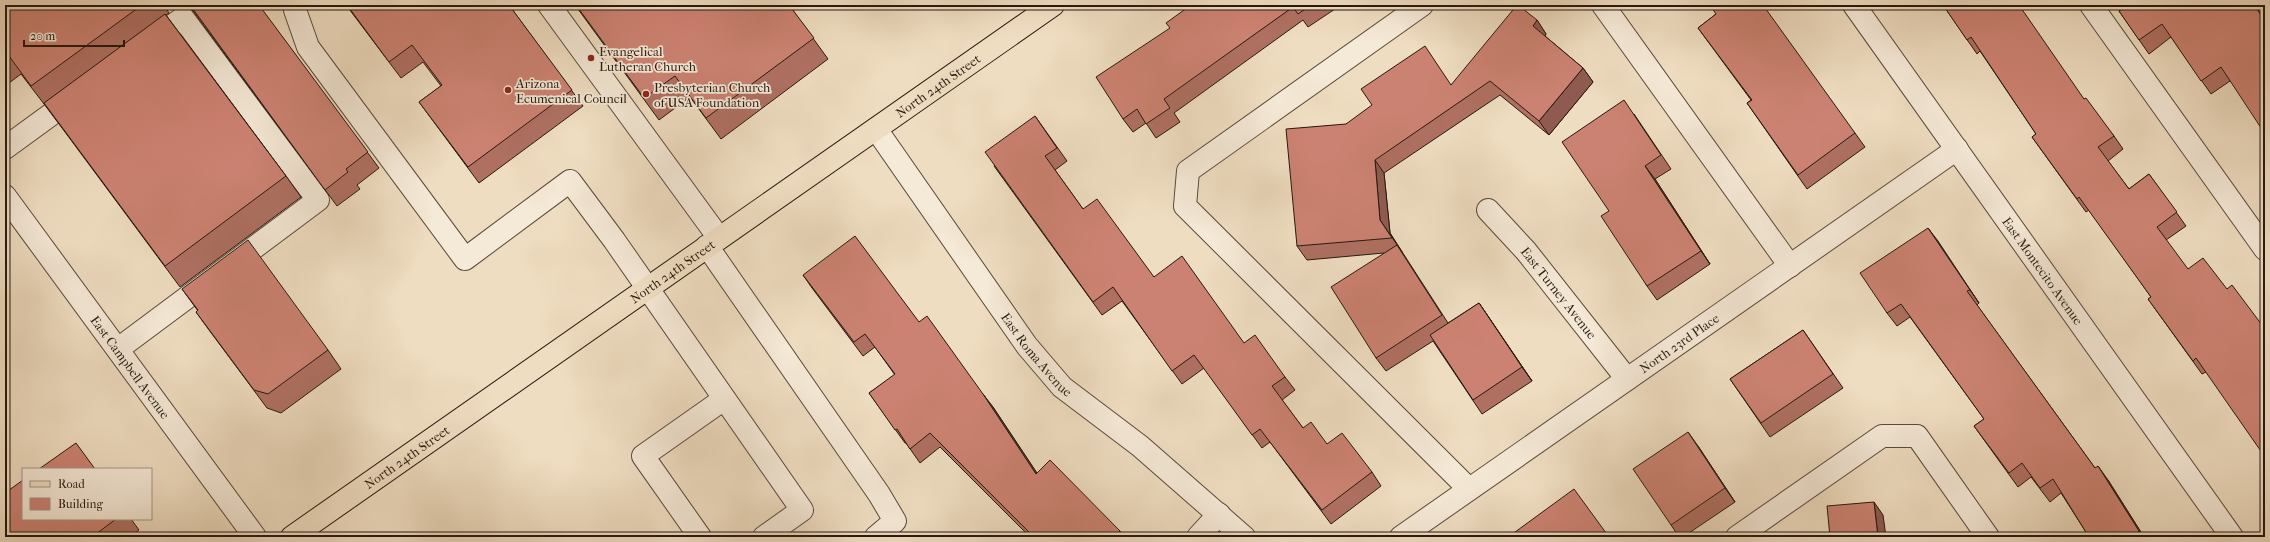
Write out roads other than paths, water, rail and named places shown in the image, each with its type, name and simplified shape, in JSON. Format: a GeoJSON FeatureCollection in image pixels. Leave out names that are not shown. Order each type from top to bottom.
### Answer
{"type":"FeatureCollection","features":[{"type":"Feature","properties":{"kind":"main road","name":"North 24th Street"},"geometry":{"type":"LineString","coordinates":[[292,537],[1053,5]]}},
{"type":"Feature","properties":{"kind":"street"},"geometry":{"type":"LineString","coordinates":[[297,5],[295,10],[308,48],[465,259],[570,181],[614,240],[802,510],[764,537]]}},
{"type":"Feature","properties":{"kind":"street"},"geometry":{"type":"LineString","coordinates":[[549,5],[713,242],[874,487],[894,521],[876,537]]}},
{"type":"Feature","properties":{"kind":"street"},"geometry":{"type":"LineString","coordinates":[[1422,5],[1188,170],[1185,206],[1469,489]]}},
{"type":"Feature","properties":{"kind":"street"},"geometry":{"type":"LineString","coordinates":[[1603,5],[1790,266]]}},
{"type":"Feature","properties":{"kind":"street","name":"East Montecito Avenue"},"geometry":{"type":"LineString","coordinates":[[1854,5],[2232,537]]}},
{"type":"Feature","properties":{"kind":"street"},"geometry":{"type":"LineString","coordinates":[[2091,5],[2265,249]]}},
{"type":"Feature","properties":{"kind":"street"},"geometry":{"type":"LineString","coordinates":[[118,350],[318,200],[183,18],[131,56]]}},
{"type":"Feature","properties":{"kind":"street"},"geometry":{"type":"LineString","coordinates":[[5,148],[93,84]]}},
{"type":"Feature","properties":{"kind":"street","name":"East Roma Avenue"},"geometry":{"type":"LineString","coordinates":[[876,129],[1027,346],[1062,387],[1140,446],[1244,537]]}},
{"type":"Feature","properties":{"kind":"street","name":"North 23rd Place"},"geometry":{"type":"LineString","coordinates":[[1401,537],[1957,149]]}},
{"type":"Feature","properties":{"kind":"street","name":"East Campbell Avenue"},"geometry":{"type":"LineString","coordinates":[[5,196],[255,537]]}},
{"type":"Feature","properties":{"kind":"street","name":"East Turney Avenue"},"geometry":{"type":"LineString","coordinates":[[1488,210],[1526,251],[1627,379]]}},
{"type":"Feature","properties":{"kind":"street"},"geometry":{"type":"LineString","coordinates":[[700,537],[644,456],[724,399]]}},
{"type":"Feature","properties":{"kind":"street"},"geometry":{"type":"LineString","coordinates":[[1737,537],[1882,436],[1917,436],[1988,537]]}},
{"type":"Feature","properties":{"kind":"street"},"geometry":{"type":"LineString","coordinates":[[1198,537],[1219,514]]}},
{"type":"Feature","properties":{"kind":"place","name":"Evangelical Lutheran Church"},"geometry":{"type":"Point","coordinates":[591,58]}},
{"type":"Feature","properties":{"kind":"place","name":"Arizona Ecumenical Council"},"geometry":{"type":"Point","coordinates":[508,90]}},
{"type":"Feature","properties":{"kind":"place","name":"Presbyterian Church of USA Foundation"},"geometry":{"type":"Point","coordinates":[646,94]}}]}
